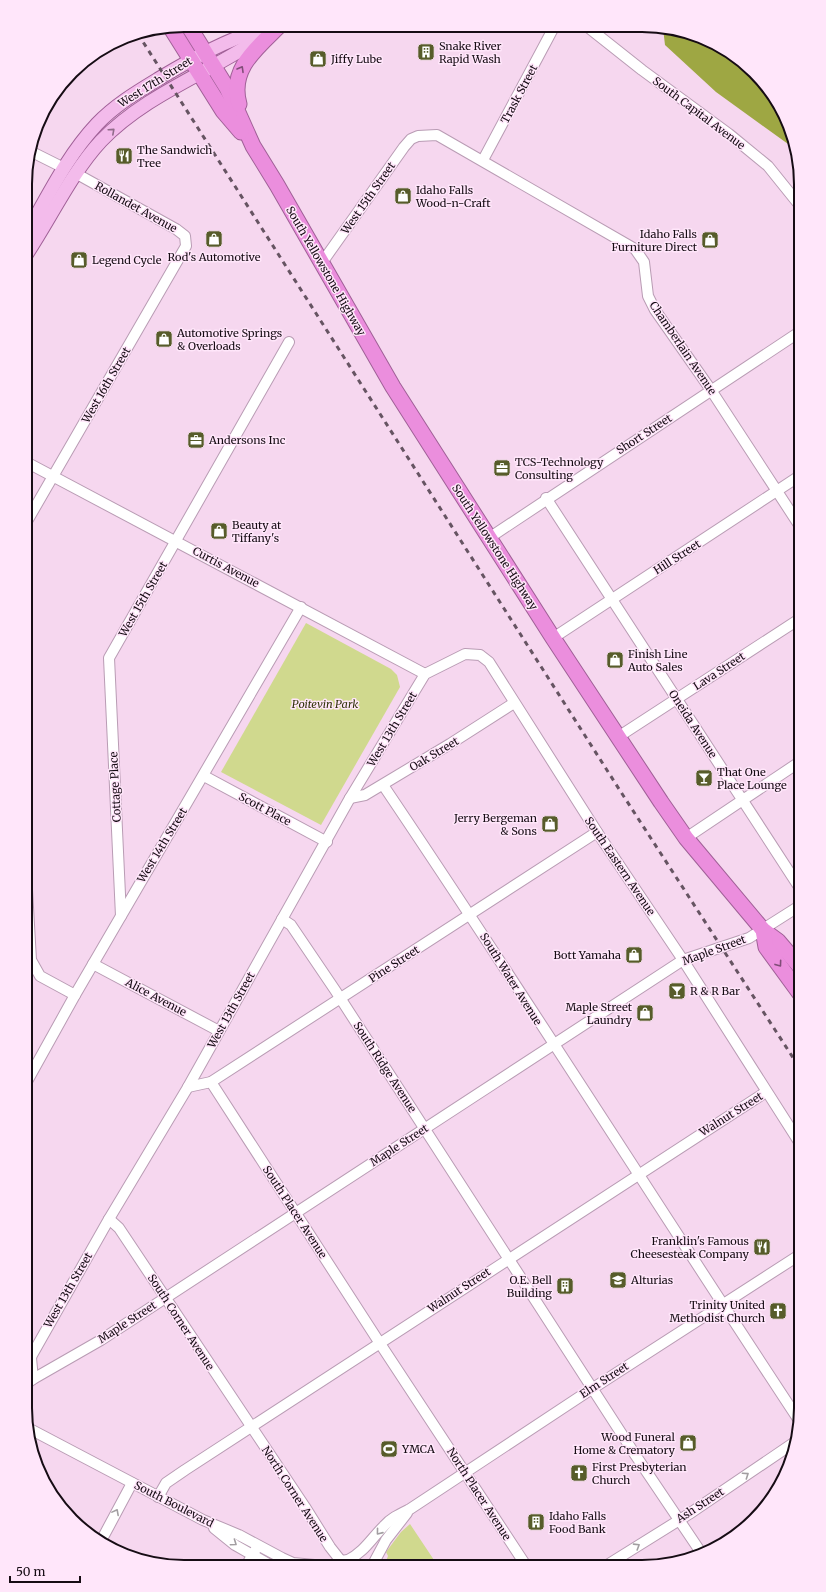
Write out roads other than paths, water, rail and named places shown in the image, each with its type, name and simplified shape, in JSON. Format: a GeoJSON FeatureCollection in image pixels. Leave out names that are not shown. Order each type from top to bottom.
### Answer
{"type":"FeatureCollection","features":[{"type":"Feature","properties":{"kind":"highway","name":"South Yellowstone Highway"},"geometry":{"type":"LineString","coordinates":[[173,32],[223,111],[253,146],[393,387],[618,738],[686,838],[767,928]]}},
{"type":"Feature","properties":{"kind":"highway","name":"South Yellowstone Highway"},"geometry":{"type":"LineString","coordinates":[[192,32],[234,100],[253,146]]}},
{"type":"Feature","properties":{"kind":"highway"},"geometry":{"type":"LineString","coordinates":[[253,146],[244,123],[238,101],[238,76],[244,64],[273,32]]}},
{"type":"Feature","properties":{"kind":"highway"},"geometry":{"type":"LineString","coordinates":[[767,928],[794,960]]}},
{"type":"Feature","properties":{"kind":"highway"},"geometry":{"type":"LineString","coordinates":[[767,928],[766,947],[794,985]]}},
{"type":"Feature","properties":{"kind":"main road","name":"West 17th Street"},"geometry":{"type":"LineString","coordinates":[[64,168],[69,159],[100,122],[129,96],[205,52],[242,35],[253,32]]}},
{"type":"Feature","properties":{"kind":"main road","name":"West 17th Street"},"geometry":{"type":"LineString","coordinates":[[32,237],[87,158],[102,141],[130,116],[269,32]]}},
{"type":"Feature","properties":{"kind":"main road"},"geometry":{"type":"LineString","coordinates":[[77,174],[78,160],[94,137],[100,122]]}},
{"type":"Feature","properties":{"kind":"main road"},"geometry":{"type":"LineString","coordinates":[[32,237],[67,177],[67,172],[64,168]]}},
{"type":"Feature","properties":{"kind":"street","name":"Trask Street"},"geometry":{"type":"LineString","coordinates":[[483,160],[551,32]]}},
{"type":"Feature","properties":{"kind":"street","name":"South Capital Avenue"},"geometry":{"type":"LineString","coordinates":[[595,32],[642,70],[730,134],[768,166],[794,198]]}},
{"type":"Feature","properties":{"kind":"street","name":"Chamberlain Avenue"},"geometry":{"type":"LineString","coordinates":[[418,136],[437,135],[483,160],[635,249],[644,262],[648,296],[655,310],[711,390],[794,517]]}},
{"type":"Feature","properties":{"kind":"street","name":"West 15th Street"},"geometry":{"type":"LineString","coordinates":[[319,262],[326,257],[404,147],[412,139],[418,136]]}},
{"type":"Feature","properties":{"kind":"street"},"geometry":{"type":"LineString","coordinates":[[35,154],[64,168]]}},
{"type":"Feature","properties":{"kind":"street","name":"Rollandet Avenue"},"geometry":{"type":"LineString","coordinates":[[77,174],[176,229],[185,236],[186,246]]}},
{"type":"Feature","properties":{"kind":"street","name":"West 16th Street"},"geometry":{"type":"LineString","coordinates":[[32,513],[186,246]]}},
{"type":"Feature","properties":{"kind":"street","name":"Short Street"},"geometry":{"type":"LineString","coordinates":[[489,538],[546,498],[794,337]]}},
{"type":"Feature","properties":{"kind":"street","name":"West 15th Street"},"geometry":{"type":"LineString","coordinates":[[109,658],[289,342]]}},
{"type":"Feature","properties":{"kind":"street","name":"Curtis Avenue"},"geometry":{"type":"LineString","coordinates":[[32,465],[425,674]]}},
{"type":"Feature","properties":{"kind":"street","name":"Hill Street"},"geometry":{"type":"LineString","coordinates":[[553,638],[794,480]]}},
{"type":"Feature","properties":{"kind":"street","name":"Oneida Avenue"},"geometry":{"type":"LineString","coordinates":[[546,498],[794,879]]}},
{"type":"Feature","properties":{"kind":"street","name":"West 14th Street"},"geometry":{"type":"LineString","coordinates":[[32,1072],[75,995],[204,776],[301,607]]}},
{"type":"Feature","properties":{"kind":"street","name":"Lava Street"},"geometry":{"type":"LineString","coordinates":[[618,738],[794,623]]}},
{"type":"Feature","properties":{"kind":"street","name":"South Eastern Avenue"},"geometry":{"type":"LineString","coordinates":[[425,674],[465,654],[480,655],[486,658],[597,832],[683,960],[794,1134]]}},
{"type":"Feature","properties":{"kind":"street","name":"Cottage Place"},"geometry":{"type":"LineString","coordinates":[[109,658],[121,916]]}},
{"type":"Feature","properties":{"kind":"street","name":"West 13th Street"},"geometry":{"type":"LineString","coordinates":[[32,1355],[109,1219],[188,1087],[282,918],[327,842],[350,798],[425,674]]}},
{"type":"Feature","properties":{"kind":"street","name":"Oak Street"},"geometry":{"type":"LineString","coordinates":[[350,798],[365,795],[514,703]]}},
{"type":"Feature","properties":{"kind":"street"},"geometry":{"type":"LineString","coordinates":[[686,838],[794,766]]}},
{"type":"Feature","properties":{"kind":"street","name":"Scott Place"},"geometry":{"type":"LineString","coordinates":[[204,776],[327,842]]}},
{"type":"Feature","properties":{"kind":"street","name":"South Water Avenue"},"geometry":{"type":"LineString","coordinates":[[383,784],[471,915],[553,1045],[639,1174],[794,1413]]}},
{"type":"Feature","properties":{"kind":"street","name":"Pine Street"},"geometry":{"type":"LineString","coordinates":[[188,1087],[211,1082],[597,832]]}},
{"type":"Feature","properties":{"kind":"street","name":"Maple Street"},"geometry":{"type":"LineString","coordinates":[[32,1380],[101,1340],[683,960],[741,941],[767,928],[794,910]]}},
{"type":"Feature","properties":{"kind":"street","name":"South Ridge Avenue"},"geometry":{"type":"LineString","coordinates":[[282,918],[292,925],[341,999],[593,1387],[634,1453],[699,1549]]}},
{"type":"Feature","properties":{"kind":"street"},"geometry":{"type":"LineString","coordinates":[[32,963],[35,971],[40,976],[75,995]]}},
{"type":"Feature","properties":{"kind":"street","name":"Alice Avenue"},"geometry":{"type":"LineString","coordinates":[[94,964],[219,1031]]}},
{"type":"Feature","properties":{"kind":"street","name":"South Placer Avenue"},"geometry":{"type":"LineString","coordinates":[[211,1082],[294,1213],[379,1342]]}},
{"type":"Feature","properties":{"kind":"street","name":"Walnut Street"},"geometry":{"type":"LineString","coordinates":[[158,1497],[166,1483],[250,1427],[766,1092]]}},
{"type":"Feature","properties":{"kind":"street","name":"South Corner Avenue"},"geometry":{"type":"LineString","coordinates":[[109,1219],[118,1226],[250,1427]]}},
{"type":"Feature","properties":{"kind":"street","name":"Elm Street"},"geometry":{"type":"LineString","coordinates":[[343,1560],[366,1547],[384,1526],[396,1516],[410,1509],[593,1387],[722,1303],[794,1258]]}},
{"type":"Feature","properties":{"kind":"street","name":"North Placer Avenue"},"geometry":{"type":"LineString","coordinates":[[379,1342],[522,1560]]}},
{"type":"Feature","properties":{"kind":"street","name":"North Corner Avenue"},"geometry":{"type":"LineString","coordinates":[[250,1427],[305,1507],[339,1560]]}},
{"type":"Feature","properties":{"kind":"street","name":"South Boulevard"},"geometry":{"type":"LineString","coordinates":[[34,1431],[203,1520],[287,1560]]}},
{"type":"Feature","properties":{"kind":"street","name":"Ash Street"},"geometry":{"type":"LineString","coordinates":[[615,1560],[679,1518],[689,1514],[789,1446]]}},
{"type":"Feature","properties":{"kind":"street"},"geometry":{"type":"LineString","coordinates":[[103,1537],[132,1483]]}},
{"type":"Feature","properties":{"kind":"street","name":"Elm Street"},"geometry":{"type":"LineString","coordinates":[[375,1560],[386,1540],[410,1509]]}},
{"type":"Feature","properties":{"kind":"street"},"geometry":{"type":"LineString","coordinates":[[203,1520],[235,1544],[262,1560]]}},
{"type":"Feature","properties":{"kind":"street"},"geometry":{"type":"LineString","coordinates":[[249,1560],[258,1545]]}},
{"type":"Feature","properties":{"kind":"railway"},"geometry":{"type":"LineString","coordinates":[[141,38],[619,789],[794,1059]]}},
{"type":"Feature","properties":{"kind":"place","name":"Snake River Rapid Wash"},"geometry":{"type":"Point","coordinates":[426,52]}},
{"type":"Feature","properties":{"kind":"place","name":"Jiffy Lube"},"geometry":{"type":"Point","coordinates":[318,59]}},
{"type":"Feature","properties":{"kind":"place","name":"The Sandwich Tree"},"geometry":{"type":"Point","coordinates":[124,156]}},
{"type":"Feature","properties":{"kind":"place","name":"Idaho Falls Wood-n-Craft"},"geometry":{"type":"Point","coordinates":[403,196]}},
{"type":"Feature","properties":{"kind":"place","name":"Rod's Automotive"},"geometry":{"type":"Point","coordinates":[214,239]}},
{"type":"Feature","properties":{"kind":"place","name":"Idaho Falls Furniture Direct"},"geometry":{"type":"Point","coordinates":[710,240]}},
{"type":"Feature","properties":{"kind":"place","name":"Legend Cycle"},"geometry":{"type":"Point","coordinates":[79,260]}},
{"type":"Feature","properties":{"kind":"place","name":"Automotive Springs & Overloads"},"geometry":{"type":"Point","coordinates":[164,339]}},
{"type":"Feature","properties":{"kind":"place","name":"Andersons Inc"},"geometry":{"type":"Point","coordinates":[196,440]}},
{"type":"Feature","properties":{"kind":"place","name":"TCS-Technology Consulting"},"geometry":{"type":"Point","coordinates":[502,468]}},
{"type":"Feature","properties":{"kind":"place","name":"Beauty at Tiffany's"},"geometry":{"type":"Point","coordinates":[219,531]}},
{"type":"Feature","properties":{"kind":"place","name":"Finish Line Auto Sales"},"geometry":{"type":"Point","coordinates":[615,660]}},
{"type":"Feature","properties":{"kind":"place","name":"That One Place Lounge"},"geometry":{"type":"Point","coordinates":[704,778]}},
{"type":"Feature","properties":{"kind":"place","name":"Jerry Bergeman & Sons"},"geometry":{"type":"Point","coordinates":[550,824]}},
{"type":"Feature","properties":{"kind":"place","name":"Bott Yamaha"},"geometry":{"type":"Point","coordinates":[634,955]}},
{"type":"Feature","properties":{"kind":"place","name":"R & R Bar"},"geometry":{"type":"Point","coordinates":[677,991]}},
{"type":"Feature","properties":{"kind":"place","name":"Maple Street Laundry"},"geometry":{"type":"Point","coordinates":[645,1013]}},
{"type":"Feature","properties":{"kind":"place","name":"Franklin's Famous Cheesesteak Company"},"geometry":{"type":"Point","coordinates":[762,1247]}},
{"type":"Feature","properties":{"kind":"place","name":"Alturias"},"geometry":{"type":"Point","coordinates":[618,1280]}},
{"type":"Feature","properties":{"kind":"place","name":"O.E. Bell Building"},"geometry":{"type":"Point","coordinates":[565,1286]}},
{"type":"Feature","properties":{"kind":"place","name":"Trinity United Methodist Church"},"geometry":{"type":"Point","coordinates":[778,1311]}},
{"type":"Feature","properties":{"kind":"place","name":"Wood Funeral Home & Crematory"},"geometry":{"type":"Point","coordinates":[688,1443]}},
{"type":"Feature","properties":{"kind":"place","name":"YMCA"},"geometry":{"type":"Point","coordinates":[389,1449]}},
{"type":"Feature","properties":{"kind":"place","name":"First Presbyterian Church"},"geometry":{"type":"Point","coordinates":[579,1473]}},
{"type":"Feature","properties":{"kind":"place","name":"Idaho Falls Food Bank"},"geometry":{"type":"Point","coordinates":[536,1522]}},
{"type":"Feature","properties":{"kind":"park label","name":"Poitevin Park"},"geometry":{"type":"Point","coordinates":[325,704]}}]}
